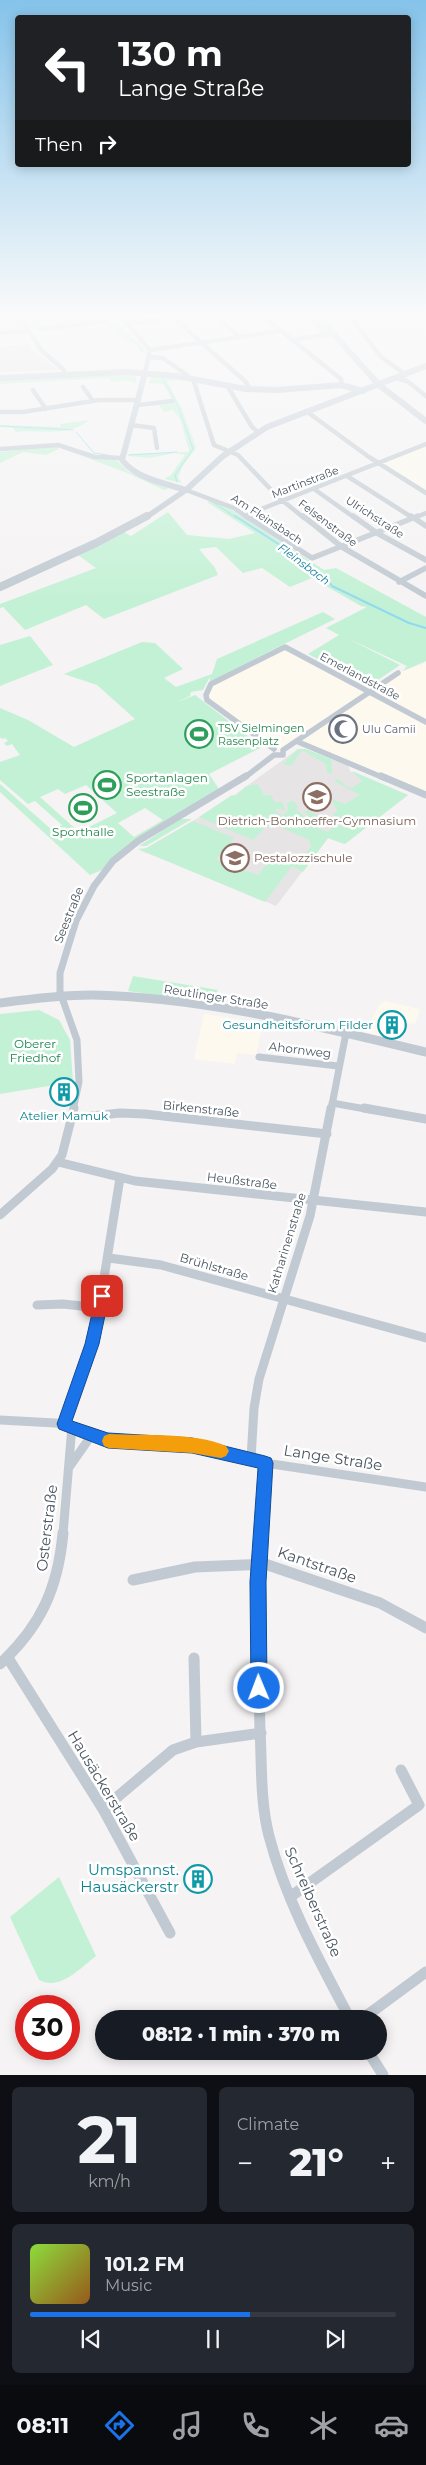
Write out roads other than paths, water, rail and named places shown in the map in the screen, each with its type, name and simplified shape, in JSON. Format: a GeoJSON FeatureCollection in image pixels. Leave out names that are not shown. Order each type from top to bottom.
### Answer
{"type":"FeatureCollection","features":[{"type":"Feature","properties":{"kind":"main road"},"geometry":{"type":"LineString","coordinates":[[136,410],[122,458],[124,464],[133,471],[186,490],[229,452],[258,432],[309,410]]}},
{"type":"Feature","properties":{"kind":"main road"},"geometry":{"type":"LineString","coordinates":[[408,410],[426,424]]}},
{"type":"Feature","properties":{"kind":"street"},"geometry":{"type":"LineString","coordinates":[[0,412],[35,410]]}},
{"type":"Feature","properties":{"kind":"street","name":"Felsenstraße"},"geometry":{"type":"LineString","coordinates":[[204,410],[213,443],[218,448],[240,457],[283,501],[342,547],[399,582],[426,596]]}},
{"type":"Feature","properties":{"kind":"street"},"geometry":{"type":"LineString","coordinates":[[242,410],[252,427],[258,432]]}},
{"type":"Feature","properties":{"kind":"street"},"geometry":{"type":"LineString","coordinates":[[306,411],[379,463],[426,493]]}},
{"type":"Feature","properties":{"kind":"street"},"geometry":{"type":"LineString","coordinates":[[131,425],[150,426],[155,429],[158,434],[156,448]]}},
{"type":"Feature","properties":{"kind":"street","name":"Martinstraße"},"geometry":{"type":"LineString","coordinates":[[246,515],[426,444]]}},
{"type":"Feature","properties":{"kind":"street"},"geometry":{"type":"LineString","coordinates":[[0,449],[58,446],[95,457],[122,458]]}},
{"type":"Feature","properties":{"kind":"street"},"geometry":{"type":"LineString","coordinates":[[346,476],[426,526]]}},
{"type":"Feature","properties":{"kind":"street","name":"Ulrichstraße"},"geometry":{"type":"LineString","coordinates":[[314,489],[378,532],[426,560]]}},
{"type":"Feature","properties":{"kind":"street"},"geometry":{"type":"LineString","coordinates":[[0,587],[96,542],[162,508],[186,490]]}},
{"type":"Feature","properties":{"kind":"street","name":"Am Fleinsbach"},"geometry":{"type":"LineString","coordinates":[[186,490],[229,505],[309,557],[317,557],[342,547]]}},
{"type":"Feature","properties":{"kind":"street"},"geometry":{"type":"LineString","coordinates":[[342,547],[426,512]]}},
{"type":"Feature","properties":{"kind":"street"},"geometry":{"type":"LineString","coordinates":[[399,582],[426,568]]}},
{"type":"Feature","properties":{"kind":"street","name":"Emerlandstraße"},"geometry":{"type":"LineString","coordinates":[[274,752],[207,700],[206,695],[211,684],[285,647],[426,722]]}},
{"type":"Feature","properties":{"kind":"street","name":"Seestraße"},"geometry":{"type":"LineString","coordinates":[[58,1162],[73,1118],[79,1082],[78,1046],[61,996],[60,973],[76,921],[89,893],[108,867],[134,844],[234,785],[274,752],[283,754],[283,750],[398,673]]}},
{"type":"Feature","properties":{"kind":"street"},"geometry":{"type":"LineString","coordinates":[[296,742],[426,795]]}},
{"type":"Feature","properties":{"kind":"street","name":"Reutlinger Straße"},"geometry":{"type":"LineString","coordinates":[[0,1003],[61,996],[124,997],[169,1001],[254,1014],[426,1052]]}},
{"type":"Feature","properties":{"kind":"street","name":"Katharinenstraße"},"geometry":{"type":"LineString","coordinates":[[251,1459],[256,1393],[267,1349],[314,1202],[338,1066],[346,1033]]}},
{"type":"Feature","properties":{"kind":"street","name":"Ahornweg"},"geometry":{"type":"LineString","coordinates":[[259,1057],[338,1066]]}},
{"type":"Feature","properties":{"kind":"street"},"geometry":{"type":"LineString","coordinates":[[332,1103],[426,1119]]}},
{"type":"Feature","properties":{"kind":"street","name":"Birkenstraße"},"geometry":{"type":"LineString","coordinates":[[73,1118],[145,1114],[327,1134]]}},
{"type":"Feature","properties":{"kind":"street"},"geometry":{"type":"LineString","coordinates":[[0,1215],[58,1162]]}},
{"type":"Feature","properties":{"kind":"street","name":"Heußstraße"},"geometry":{"type":"LineString","coordinates":[[58,1162],[120,1178],[314,1202],[426,1212]]}},
{"type":"Feature","properties":{"kind":"street","name":"Osterstraße"},"geometry":{"type":"LineString","coordinates":[[4,1661],[26,1639],[51,1596],[63,1543],[70,1466],[68,1425],[92,1344],[100,1308],[120,1178]]}},
{"type":"Feature","properties":{"kind":"street","name":"Brühlstraße"},"geometry":{"type":"LineString","coordinates":[[109,1258],[161,1265],[426,1338]]}},
{"type":"Feature","properties":{"kind":"street"},"geometry":{"type":"LineString","coordinates":[[37,1305],[64,1304],[100,1308]]}},
{"type":"Feature","properties":{"kind":"street","name":"Lange Straße"},"geometry":{"type":"LineString","coordinates":[[0,1420],[68,1425],[91,1436],[118,1442],[192,1445],[265,1463],[426,1487]]}},
{"type":"Feature","properties":{"kind":"street","name":"Osterstraße"},"geometry":{"type":"LineString","coordinates":[[70,1466],[91,1436]]}},
{"type":"Feature","properties":{"kind":"street","name":"Schreiberstraße"},"geometry":{"type":"LineString","coordinates":[[265,1463],[259,1563],[261,1733],[265,1824],[275,1860],[290,1896],[346,2010]]}},
{"type":"Feature","properties":{"kind":"street","name":"Kantstraße"},"geometry":{"type":"LineString","coordinates":[[133,1580],[195,1567],[259,1563],[380,1603],[426,1628]]}},
{"type":"Feature","properties":{"kind":"street"},"geometry":{"type":"LineString","coordinates":[[194,1658],[196,1742]]}},
{"type":"Feature","properties":{"kind":"street","name":"Hausäckerstraße"},"geometry":{"type":"LineString","coordinates":[[4,1661],[103,1809],[170,1933]]}},
{"type":"Feature","properties":{"kind":"street"},"geometry":{"type":"LineString","coordinates":[[103,1809],[180,1746],[261,1733]]}},
{"type":"Feature","properties":{"kind":"street"},"geometry":{"type":"LineString","coordinates":[[290,1896],[419,1805],[400,1770]]}},
{"type":"Feature","properties":{"kind":"street"},"geometry":{"type":"LineString","coordinates":[[374,2010],[426,1972]]}},
{"type":"Feature","properties":{"kind":"street"},"geometry":{"type":"LineString","coordinates":[[374,2060],[384,2075]]}},
{"type":"Feature","properties":{"kind":"waterway","name":"Fleinsbach"},"geometry":{"type":"LineString","coordinates":[[177,482],[175,475],[193,449],[179,410]]}},
{"type":"Feature","properties":{"kind":"waterway"},"geometry":{"type":"LineString","coordinates":[[0,426],[73,430]]}},
{"type":"Feature","properties":{"kind":"waterway"},"geometry":{"type":"LineString","coordinates":[[76,432],[94,453],[113,456]]}},
{"type":"Feature","properties":{"kind":"waterway"},"geometry":{"type":"LineString","coordinates":[[129,455],[177,452]]}},
{"type":"Feature","properties":{"kind":"waterway","name":"Fleinsbach"},"geometry":{"type":"LineString","coordinates":[[214,503],[237,518]]}},
{"type":"Feature","properties":{"kind":"waterway","name":"Fleinsbach"},"geometry":{"type":"LineString","coordinates":[[235,516],[283,547],[328,580],[332,586],[409,623],[426,628]]}},
{"type":"Feature","properties":{"kind":"place","name":"Ulu Camii"},"geometry":{"type":"Point","coordinates":[343,729]}},
{"type":"Feature","properties":{"kind":"place","name":"TSV Sielmingen Rasenplatz"},"geometry":{"type":"Point","coordinates":[199,734]}},
{"type":"Feature","properties":{"kind":"place","name":"Sportanlagen Seestraße"},"geometry":{"type":"Point","coordinates":[107,785]}},
{"type":"Feature","properties":{"kind":"place","name":"Dietrich-Bonhoeffer-Gymnasium"},"geometry":{"type":"Point","coordinates":[317,797]}},
{"type":"Feature","properties":{"kind":"place","name":"Sporthalle"},"geometry":{"type":"Point","coordinates":[83,808]}},
{"type":"Feature","properties":{"kind":"place","name":"Pestalozzischule"},"geometry":{"type":"Point","coordinates":[235,858]}},
{"type":"Feature","properties":{"kind":"place","name":"Gesundheitsforum Filder"},"geometry":{"type":"Point","coordinates":[392,1025]}},
{"type":"Feature","properties":{"kind":"place","name":"Atelier Mamuk"},"geometry":{"type":"Point","coordinates":[64,1092]}},
{"type":"Feature","properties":{"kind":"place","name":"Umspannst. Hausäckerstr"},"geometry":{"type":"Point","coordinates":[198,1879]}},
{"type":"Feature","properties":{"kind":"park label","name":"Oberer Friedhof"},"geometry":{"type":"Point","coordinates":[35,1051]}}]}
